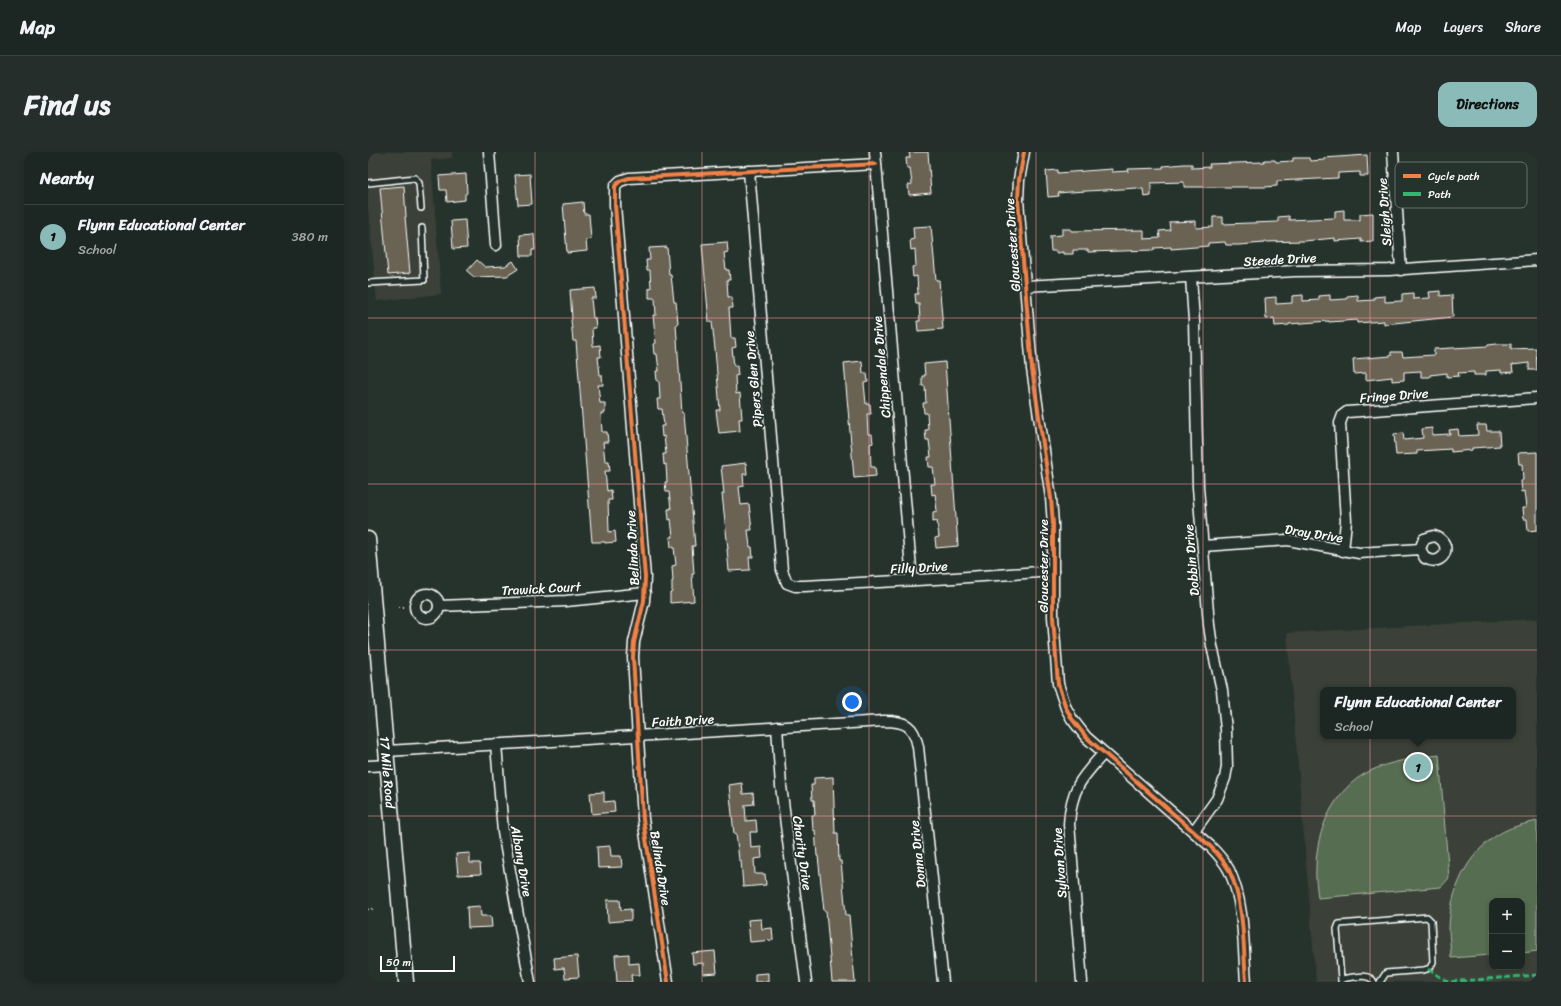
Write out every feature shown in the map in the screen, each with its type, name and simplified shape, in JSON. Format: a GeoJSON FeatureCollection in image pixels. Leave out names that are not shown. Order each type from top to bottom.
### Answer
{"type":"FeatureCollection","features":[{"type":"Feature","properties":{"kind":"main road","name":"17 Mile Road"},"geometry":{"type":"LineString","coordinates":[[368,539],[406,982]]}},
{"type":"Feature","properties":{"kind":"street"},"geometry":{"type":"LineString","coordinates":[[489,152],[496,245]]}},
{"type":"Feature","properties":{"kind":"street","name":"Chippendale Drive"},"geometry":{"type":"LineString","coordinates":[[875,152],[912,580]]}},
{"type":"Feature","properties":{"kind":"street","name":"Gloucester Drive"},"geometry":{"type":"LineString","coordinates":[[1024,152],[1018,191],[1034,382],[1051,498],[1054,625],[1057,671],[1062,697],[1069,714],[1078,727],[1104,753],[1194,831],[1221,858],[1228,869],[1236,890],[1241,918],[1246,982]]}},
{"type":"Feature","properties":{"kind":"street","name":"Sleigh Drive"},"geometry":{"type":"LineString","coordinates":[[1394,152],[1395,169]]}},
{"type":"Feature","properties":{"kind":"street"},"geometry":{"type":"LineString","coordinates":[[749,171],[876,164]]}},
{"type":"Feature","properties":{"kind":"street","name":"Belinda Drive"},"geometry":{"type":"LineString","coordinates":[[668,982],[643,819],[637,735],[633,650],[645,593],[646,577],[614,191],[616,183],[629,178],[749,171]]}},
{"type":"Feature","properties":{"kind":"street","name":"Pipers Glen Drive"},"geometry":{"type":"LineString","coordinates":[[749,171],[782,570],[787,583]]}},
{"type":"Feature","properties":{"kind":"street","name":"Sleigh Drive"},"geometry":{"type":"LineString","coordinates":[[1397,208],[1401,270]]}},
{"type":"Feature","properties":{"kind":"street","name":"Steede Drive"},"geometry":{"type":"LineString","coordinates":[[1025,286],[1322,270],[1401,270],[1537,260]]}},
{"type":"Feature","properties":{"kind":"street","name":"Dobbin Drive"},"geometry":{"type":"LineString","coordinates":[[1191,277],[1198,487],[1210,636],[1221,681],[1224,703],[1227,767],[1225,778],[1217,800],[1194,831]]}},
{"type":"Feature","properties":{"kind":"street","name":"Fringe Drive"},"geometry":{"type":"LineString","coordinates":[[1343,551],[1346,521],[1340,423],[1343,415],[1347,412],[1537,398]]}},
{"type":"Feature","properties":{"kind":"street","name":"Dray Drive"},"geometry":{"type":"LineString","coordinates":[[1203,546],[1288,540],[1343,551],[1371,553],[1420,549]]}},
{"type":"Feature","properties":{"kind":"street","name":"Filly Drive"},"geometry":{"type":"LineString","coordinates":[[787,583],[795,586],[804,586],[1053,571]]}},
{"type":"Feature","properties":{"kind":"street","name":"Trawick Court"},"geometry":{"type":"LineString","coordinates":[[439,606],[566,601],[645,593]]}},
{"type":"Feature","properties":{"kind":"street","name":"Faith Drive"},"geometry":{"type":"LineString","coordinates":[[368,766],[387,758],[496,744],[884,721],[897,721],[908,725]]}},
{"type":"Feature","properties":{"kind":"street","name":"Donna Drive"},"geometry":{"type":"LineString","coordinates":[[908,725],[913,731],[918,747],[943,982]]}},
{"type":"Feature","properties":{"kind":"street","name":"Charity Drive"},"geometry":{"type":"LineString","coordinates":[[777,727],[782,793],[806,982]]}},
{"type":"Feature","properties":{"kind":"street","name":"Albany Drive"},"geometry":{"type":"LineString","coordinates":[[496,744],[503,832],[530,982]]}},
{"type":"Feature","properties":{"kind":"street","name":"Sylvan Drive"},"geometry":{"type":"LineString","coordinates":[[1082,982],[1069,824],[1070,810],[1072,798],[1082,778],[1104,753]]}},
{"type":"Feature","properties":{"kind":"lane"},"geometry":{"type":"LineString","coordinates":[[368,183],[415,178],[419,183],[421,208]]}},
{"type":"Feature","properties":{"kind":"lane"},"geometry":{"type":"LineString","coordinates":[[368,283],[424,280],[422,228]]}},
{"type":"Feature","properties":{"kind":"lane"},"geometry":{"type":"LineString","coordinates":[[1374,982],[1367,976],[1341,980],[1337,929],[1339,924],[1427,917],[1431,921],[1434,962],[1430,968],[1424,970],[1386,973],[1380,982]]}},
{"type":"Feature","properties":{"kind":"path"},"geometry":{"type":"LineString","coordinates":[[399,607],[406,607]]}},
{"type":"Feature","properties":{"kind":"path"},"geometry":{"type":"LineString","coordinates":[[368,909],[374,909]]}},
{"type":"Feature","properties":{"kind":"shaded area"},"geometry":{"type":"Polygon","coordinates":[[[368,152],[452,152],[452,158],[431,160],[441,294],[377,301],[368,206],[368,152]]]}},
{"type":"Feature","properties":{"kind":"shaded area"},"geometry":{"type":"Polygon","coordinates":[[[1537,619],[1537,982],[1316,982],[1287,633],[1537,619]]]}},
{"type":"Feature","properties":{"kind":"green space"},"geometry":{"type":"Polygon","coordinates":[[[1439,755],[1449,878],[1441,887],[1318,898],[1316,871],[1319,839],[1329,812],[1346,789],[1356,779],[1376,768],[1411,759],[1439,755]]]}},
{"type":"Feature","properties":{"kind":"green space"},"geometry":{"type":"Polygon","coordinates":[[[1537,821],[1537,951],[1525,953],[1525,898],[1489,898],[1489,955],[1451,958],[1449,928],[1450,914],[1462,874],[1469,862],[1488,842],[1503,832],[1537,821]]]}},
{"type":"Feature","properties":{"kind":"building"},"geometry":{"type":"Polygon","coordinates":[[[909,152],[928,152],[931,193],[909,195],[908,185],[912,184],[910,168],[907,168],[906,158],[910,158],[909,152]]]}},
{"type":"Feature","properties":{"kind":"building"},"geometry":{"type":"Polygon","coordinates":[[[1367,155],[1368,176],[1360,176],[1360,172],[1338,173],[1338,178],[1277,181],[1277,186],[1265,187],[1184,187],[1184,182],[1151,183],[1151,196],[1144,197],[1143,189],[1138,188],[1058,193],[1059,196],[1048,197],[1046,171],[1058,170],[1058,173],[1112,169],[1112,172],[1129,171],[1128,169],[1163,168],[1163,166],[1184,164],[1192,164],[1192,168],[1210,167],[1209,164],[1264,162],[1264,160],[1275,160],[1276,162],[1293,161],[1293,158],[1309,158],[1310,161],[1325,160],[1324,158],[1367,155]]]}},
{"type":"Feature","properties":{"kind":"building"},"geometry":{"type":"Polygon","coordinates":[[[466,174],[467,193],[465,194],[465,200],[447,202],[446,190],[440,190],[439,176],[466,174]]]}},
{"type":"Feature","properties":{"kind":"building"},"geometry":{"type":"Polygon","coordinates":[[[530,174],[532,204],[518,205],[515,175],[530,174]]]}},
{"type":"Feature","properties":{"kind":"building"},"geometry":{"type":"Polygon","coordinates":[[[404,186],[410,273],[388,275],[380,188],[404,186]]]}},
{"type":"Feature","properties":{"kind":"building"},"geometry":{"type":"Polygon","coordinates":[[[583,202],[584,214],[589,214],[591,239],[586,240],[587,251],[567,253],[563,204],[583,202]]]}},
{"type":"Feature","properties":{"kind":"building"},"geometry":{"type":"Polygon","coordinates":[[[1344,210],[1344,220],[1360,220],[1360,214],[1373,213],[1373,241],[1361,242],[1361,239],[1335,241],[1335,238],[1239,245],[1226,245],[1225,242],[1208,243],[1208,246],[1171,249],[1171,247],[1154,248],[1154,250],[1088,252],[1088,250],[1073,250],[1073,254],[1063,254],[1063,252],[1056,253],[1056,251],[1051,251],[1050,236],[1062,235],[1062,229],[1071,229],[1071,231],[1144,230],[1144,239],[1160,238],[1159,231],[1170,230],[1169,222],[1196,221],[1196,228],[1213,227],[1213,217],[1223,217],[1223,224],[1278,222],[1278,217],[1289,216],[1289,220],[1335,218],[1335,211],[1344,210]]]}},
{"type":"Feature","properties":{"kind":"building"},"geometry":{"type":"Polygon","coordinates":[[[465,220],[467,248],[453,249],[451,221],[465,220]]]}},
{"type":"Feature","properties":{"kind":"building"},"geometry":{"type":"Polygon","coordinates":[[[931,226],[936,280],[939,280],[943,329],[918,331],[917,321],[920,321],[919,304],[916,304],[915,294],[918,294],[917,276],[913,277],[912,267],[916,266],[915,249],[911,250],[910,240],[914,239],[913,227],[931,226]]]}},
{"type":"Feature","properties":{"kind":"building"},"geometry":{"type":"Polygon","coordinates":[[[534,234],[535,250],[532,250],[532,256],[521,256],[520,235],[534,234]]]}},
{"type":"Feature","properties":{"kind":"building"},"geometry":{"type":"Polygon","coordinates":[[[727,242],[728,252],[724,253],[726,270],[729,270],[730,280],[727,280],[728,297],[732,297],[733,308],[729,308],[731,338],[735,338],[736,347],[732,348],[734,366],[737,366],[738,375],[735,376],[736,394],[740,393],[742,419],[739,419],[740,431],[719,433],[716,410],[720,410],[715,349],[712,322],[709,322],[702,244],[727,242]]]}},
{"type":"Feature","properties":{"kind":"building"},"geometry":{"type":"Polygon","coordinates":[[[667,247],[669,275],[671,275],[674,302],[676,302],[682,413],[684,413],[695,546],[692,546],[694,601],[670,603],[670,593],[672,592],[673,581],[672,566],[676,565],[674,547],[671,547],[670,537],[673,537],[668,509],[671,509],[669,492],[666,492],[665,482],[667,482],[666,464],[664,465],[663,454],[666,454],[661,426],[664,426],[662,409],[658,409],[657,399],[660,399],[659,381],[657,381],[656,371],[659,371],[657,354],[654,354],[653,344],[656,343],[653,315],[656,315],[655,298],[649,298],[649,288],[651,288],[650,270],[647,270],[646,260],[650,260],[649,248],[667,247]]]}},
{"type":"Feature","properties":{"kind":"building"},"geometry":{"type":"Polygon","coordinates":[[[477,260],[485,267],[505,266],[513,261],[518,269],[507,276],[474,277],[467,271],[477,260]]]}},
{"type":"Feature","properties":{"kind":"building"},"geometry":{"type":"Polygon","coordinates":[[[595,288],[596,298],[591,298],[593,318],[595,318],[596,328],[592,328],[593,346],[600,345],[601,357],[598,357],[603,385],[598,385],[600,403],[605,403],[605,413],[601,413],[602,432],[607,432],[608,442],[603,442],[605,461],[609,461],[610,471],[605,471],[607,491],[611,490],[612,500],[608,500],[609,532],[615,531],[616,542],[605,543],[592,542],[576,341],[573,341],[571,320],[570,290],[595,288]]]}},
{"type":"Feature","properties":{"kind":"building"},"geometry":{"type":"Polygon","coordinates":[[[1440,291],[1440,296],[1452,295],[1453,317],[1384,324],[1384,321],[1357,323],[1357,320],[1275,326],[1274,318],[1266,319],[1265,298],[1276,297],[1276,304],[1292,303],[1292,296],[1303,295],[1303,301],[1319,300],[1319,296],[1330,295],[1330,300],[1347,299],[1347,296],[1358,295],[1358,301],[1374,300],[1374,297],[1385,296],[1385,302],[1402,301],[1402,294],[1413,293],[1413,299],[1430,298],[1429,292],[1440,291]]]}},
{"type":"Feature","properties":{"kind":"building"},"geometry":{"type":"Polygon","coordinates":[[[1497,344],[1511,344],[1511,349],[1536,348],[1537,370],[1529,370],[1529,363],[1512,365],[1513,372],[1501,373],[1501,370],[1486,371],[1486,375],[1474,375],[1474,372],[1458,373],[1459,376],[1447,377],[1447,373],[1430,375],[1430,377],[1421,377],[1421,371],[1404,372],[1404,380],[1392,381],[1392,377],[1366,380],[1366,373],[1354,374],[1353,359],[1391,356],[1391,352],[1402,352],[1403,357],[1434,355],[1434,349],[1488,346],[1497,344]]]}},
{"type":"Feature","properties":{"kind":"building"},"geometry":{"type":"Polygon","coordinates":[[[862,361],[863,373],[867,373],[868,382],[864,383],[866,404],[870,404],[871,414],[867,414],[868,434],[872,434],[873,443],[870,444],[871,467],[875,467],[876,476],[854,478],[844,363],[862,361]]]}},
{"type":"Feature","properties":{"kind":"building"},"geometry":{"type":"Polygon","coordinates":[[[945,362],[958,546],[936,548],[935,538],[939,537],[937,521],[933,522],[933,512],[937,511],[935,494],[932,495],[931,484],[935,484],[933,467],[929,467],[928,457],[931,457],[929,440],[926,440],[925,430],[928,430],[927,413],[924,413],[923,403],[926,403],[925,386],[922,386],[922,376],[925,376],[924,364],[945,362]]]}},
{"type":"Feature","properties":{"kind":"building"},"geometry":{"type":"Polygon","coordinates":[[[1477,425],[1486,425],[1487,431],[1499,431],[1500,446],[1472,448],[1472,450],[1451,452],[1451,449],[1417,451],[1417,454],[1396,455],[1394,434],[1403,433],[1404,440],[1423,438],[1422,429],[1432,428],[1432,435],[1450,434],[1449,430],[1458,429],[1459,436],[1478,435],[1477,425]]]}},
{"type":"Feature","properties":{"kind":"building"},"geometry":{"type":"Polygon","coordinates":[[[1537,452],[1537,530],[1528,531],[1527,519],[1523,519],[1522,508],[1526,508],[1524,491],[1521,492],[1520,481],[1523,480],[1522,464],[1519,464],[1518,453],[1537,452]]]}},
{"type":"Feature","properties":{"kind":"building"},"geometry":{"type":"Polygon","coordinates":[[[746,463],[747,474],[743,474],[744,486],[739,487],[741,505],[749,504],[752,530],[748,530],[753,557],[749,557],[750,570],[729,571],[721,466],[746,463]]]}},
{"type":"Feature","properties":{"kind":"building"},"geometry":{"type":"Polygon","coordinates":[[[833,777],[835,833],[838,833],[839,861],[841,861],[846,915],[849,915],[855,982],[832,982],[826,911],[824,911],[815,830],[813,830],[812,815],[815,815],[811,785],[814,785],[814,778],[833,777]]]}},
{"type":"Feature","properties":{"kind":"building"},"geometry":{"type":"Polygon","coordinates":[[[742,783],[743,794],[753,793],[754,804],[745,805],[746,821],[756,820],[757,832],[750,832],[751,848],[761,847],[762,858],[754,859],[755,874],[765,874],[766,885],[743,887],[741,860],[739,860],[736,833],[734,834],[729,785],[742,783]]]}},
{"type":"Feature","properties":{"kind":"building"},"geometry":{"type":"Polygon","coordinates":[[[604,792],[604,802],[614,801],[615,812],[592,814],[590,793],[604,792]]]}},
{"type":"Feature","properties":{"kind":"building"},"geometry":{"type":"Polygon","coordinates":[[[610,846],[611,856],[621,856],[622,867],[598,868],[597,847],[610,846]]]}},
{"type":"Feature","properties":{"kind":"building"},"geometry":{"type":"Polygon","coordinates":[[[470,853],[470,863],[480,863],[481,874],[458,875],[456,854],[470,853]]]}},
{"type":"Feature","properties":{"kind":"building"},"geometry":{"type":"Polygon","coordinates":[[[607,900],[620,900],[621,910],[631,909],[631,920],[608,922],[607,900]]]}},
{"type":"Feature","properties":{"kind":"building"},"geometry":{"type":"Polygon","coordinates":[[[480,906],[481,916],[491,916],[492,927],[468,928],[467,907],[480,906]]]}},
{"type":"Feature","properties":{"kind":"building"},"geometry":{"type":"Polygon","coordinates":[[[761,919],[762,929],[772,928],[773,940],[750,942],[748,920],[761,919]]]}},
{"type":"Feature","properties":{"kind":"building"},"geometry":{"type":"Polygon","coordinates":[[[715,951],[717,973],[703,974],[703,963],[693,964],[692,953],[715,951]]]}},
{"type":"Feature","properties":{"kind":"building"},"geometry":{"type":"Polygon","coordinates":[[[629,954],[629,964],[639,963],[640,975],[631,975],[632,982],[617,982],[615,955],[629,954]]]}},
{"type":"Feature","properties":{"kind":"building"},"geometry":{"type":"Polygon","coordinates":[[[577,956],[579,977],[565,978],[564,968],[555,969],[554,958],[577,956]]]}},
{"type":"Feature","properties":{"kind":"building"},"geometry":{"type":"Polygon","coordinates":[[[768,973],[768,982],[755,982],[755,974],[768,973]]]}},
{"type":"Feature","properties":{"kind":"marked path"},"geometry":{"type":"LineString","coordinates":[[1428,969],[1448,982],[1537,975]]}},
{"type":"Feature","properties":{"kind":"cycle path"},"geometry":{"type":"LineString","coordinates":[[1024,152],[1019,180],[1018,200],[1032,369],[1051,498],[1053,524],[1053,617],[1058,684],[1066,708],[1072,719],[1086,737],[1210,846],[1229,870],[1241,911],[1246,982]]}},
{"type":"Feature","properties":{"kind":"cycle path"},"geometry":{"type":"LineString","coordinates":[[668,982],[643,819],[633,657],[634,642],[644,601],[645,577],[615,205],[615,186],[620,181],[629,178],[876,164]]}},
{"type":"Feature","properties":{"kind":"place","name":"Flynn Educational Center"},"geometry":{"type":"Point","coordinates":[1418,767]}}]}
